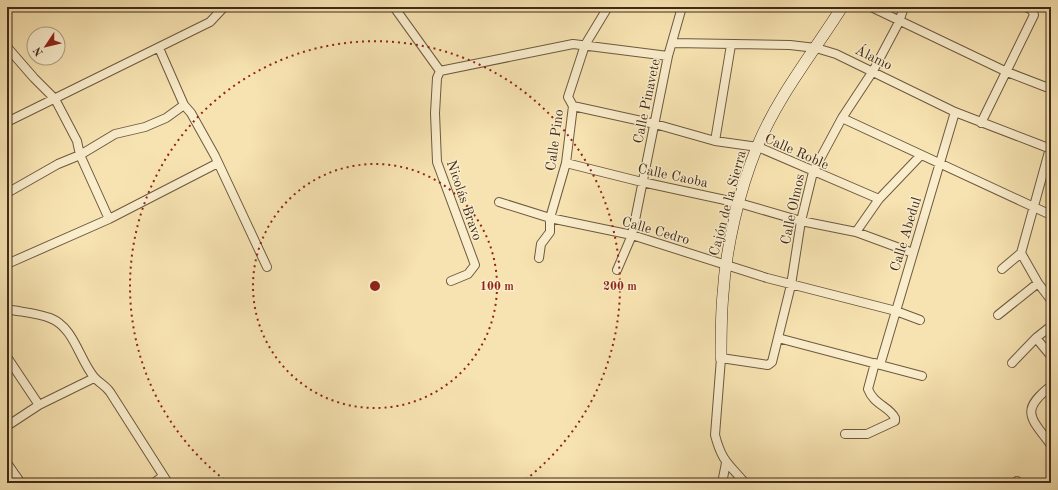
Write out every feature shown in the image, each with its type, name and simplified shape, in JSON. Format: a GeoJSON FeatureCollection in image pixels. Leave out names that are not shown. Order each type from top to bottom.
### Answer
{"type":"FeatureCollection","features":[{"type":"Feature","properties":{"kind":"street"},"geometry":{"type":"LineString","coordinates":[[7,122],[210,22],[224,7]]}},
{"type":"Feature","properties":{"kind":"street"},"geometry":{"type":"LineString","coordinates":[[394,7],[440,71],[573,44],[668,56]]}},
{"type":"Feature","properties":{"kind":"street","name":"Calle Pino"},"geometry":{"type":"LineString","coordinates":[[540,258],[541,244],[550,232],[550,218],[566,163],[573,106],[568,97],[585,46],[608,7]]}},
{"type":"Feature","properties":{"kind":"street","name":"Calle Pinavete"},"geometry":{"type":"LineString","coordinates":[[617,270],[632,235],[668,56],[673,43],[682,7]]}},
{"type":"Feature","properties":{"kind":"street","name":"Cajón de la Sierra"},"geometry":{"type":"LineString","coordinates":[[721,358],[723,294],[726,264],[740,202],[758,146],[792,82],[842,7]]}},
{"type":"Feature","properties":{"kind":"street"},"geometry":{"type":"LineString","coordinates":[[871,7],[899,22],[1007,72],[1046,87],[1051,86]]}},
{"type":"Feature","properties":{"kind":"street","name":"Calle Olmos"},"geometry":{"type":"LineString","coordinates":[[721,358],[771,364],[791,285],[800,221],[813,172],[842,118],[873,71],[899,22],[904,7]]}},
{"type":"Feature","properties":{"kind":"street"},"geometry":{"type":"LineString","coordinates":[[981,123],[1007,72],[1034,12],[1026,7]]}},
{"type":"Feature","properties":{"kind":"street","name":"Álamo"},"geometry":{"type":"LineString","coordinates":[[673,43],[790,45],[816,48],[836,54],[873,71],[955,112],[1051,148]]}},
{"type":"Feature","properties":{"kind":"street"},"geometry":{"type":"LineString","coordinates":[[715,141],[731,45]]}},
{"type":"Feature","properties":{"kind":"street"},"geometry":{"type":"LineString","coordinates":[[7,48],[55,99],[77,141],[80,155],[109,219]]}},
{"type":"Feature","properties":{"kind":"street"},"geometry":{"type":"LineString","coordinates":[[159,48],[184,105],[192,113],[206,138],[267,267]]}},
{"type":"Feature","properties":{"kind":"street","name":"Nicolás Bravo"},"geometry":{"type":"LineString","coordinates":[[440,71],[435,113],[437,162],[474,265],[468,274],[451,281]]}},
{"type":"Feature","properties":{"kind":"street"},"geometry":{"type":"LineString","coordinates":[[7,192],[58,164],[80,155],[115,134],[145,127],[166,118],[184,105]]}},
{"type":"Feature","properties":{"kind":"street","name":"Calle Roble"},"geometry":{"type":"LineString","coordinates":[[573,106],[655,124],[715,141],[758,146],[813,172],[879,199]]}},
{"type":"Feature","properties":{"kind":"street","name":"Calle Abedul"},"geometry":{"type":"LineString","coordinates":[[845,434],[867,434],[895,421],[896,418],[893,413],[874,399],[868,389],[896,311],[955,112]]}},
{"type":"Feature","properties":{"kind":"street"},"geometry":{"type":"LineString","coordinates":[[842,118],[1033,208],[1051,215]]}},
{"type":"Feature","properties":{"kind":"street"},"geometry":{"type":"LineString","coordinates":[[1002,269],[1021,253],[1051,148]]}},
{"type":"Feature","properties":{"kind":"street"},"geometry":{"type":"LineString","coordinates":[[856,232],[879,199],[921,155]]}},
{"type":"Feature","properties":{"kind":"street"},"geometry":{"type":"LineString","coordinates":[[7,264],[109,219],[218,163]]}},
{"type":"Feature","properties":{"kind":"street","name":"Calle Caoba"},"geometry":{"type":"LineString","coordinates":[[566,163],[642,182],[740,202],[800,221],[856,232],[913,253]]}},
{"type":"Feature","properties":{"kind":"street","name":"Calle Cedro"},"geometry":{"type":"LineString","coordinates":[[499,202],[550,218],[632,235],[791,285],[896,311],[920,320]]}},
{"type":"Feature","properties":{"kind":"street"},"geometry":{"type":"LineString","coordinates":[[1021,253],[1038,283],[1050,297]]}},
{"type":"Feature","properties":{"kind":"street"},"geometry":{"type":"LineString","coordinates":[[998,315],[1038,283]]}},
{"type":"Feature","properties":{"kind":"street"},"geometry":{"type":"LineString","coordinates":[[7,309],[50,318],[60,323],[69,335],[94,378],[106,385],[166,479],[154,483]]}},
{"type":"Feature","properties":{"kind":"street"},"geometry":{"type":"LineString","coordinates":[[1012,363],[1036,338],[1051,326]]}},
{"type":"Feature","properties":{"kind":"street"},"geometry":{"type":"LineString","coordinates":[[778,338],[922,376]]}},
{"type":"Feature","properties":{"kind":"street"},"geometry":{"type":"LineString","coordinates":[[1036,338],[1051,356]]}},
{"type":"Feature","properties":{"kind":"street"},"geometry":{"type":"LineString","coordinates":[[7,357],[39,406]]}},
{"type":"Feature","properties":{"kind":"street"},"geometry":{"type":"LineString","coordinates":[[721,358],[715,435],[726,464],[745,483]]}},
{"type":"Feature","properties":{"kind":"street"},"geometry":{"type":"LineString","coordinates":[[7,426],[39,406],[94,378]]}},
{"type":"Feature","properties":{"kind":"street"},"geometry":{"type":"LineString","coordinates":[[1051,386],[1031,406],[1030,411],[1033,419],[1051,445]]}},
{"type":"Feature","properties":{"kind":"street"},"geometry":{"type":"LineString","coordinates":[[7,463],[21,483]]}},
{"type":"Feature","properties":{"kind":"street"},"geometry":{"type":"LineString","coordinates":[[722,483],[726,464]]}}]}
